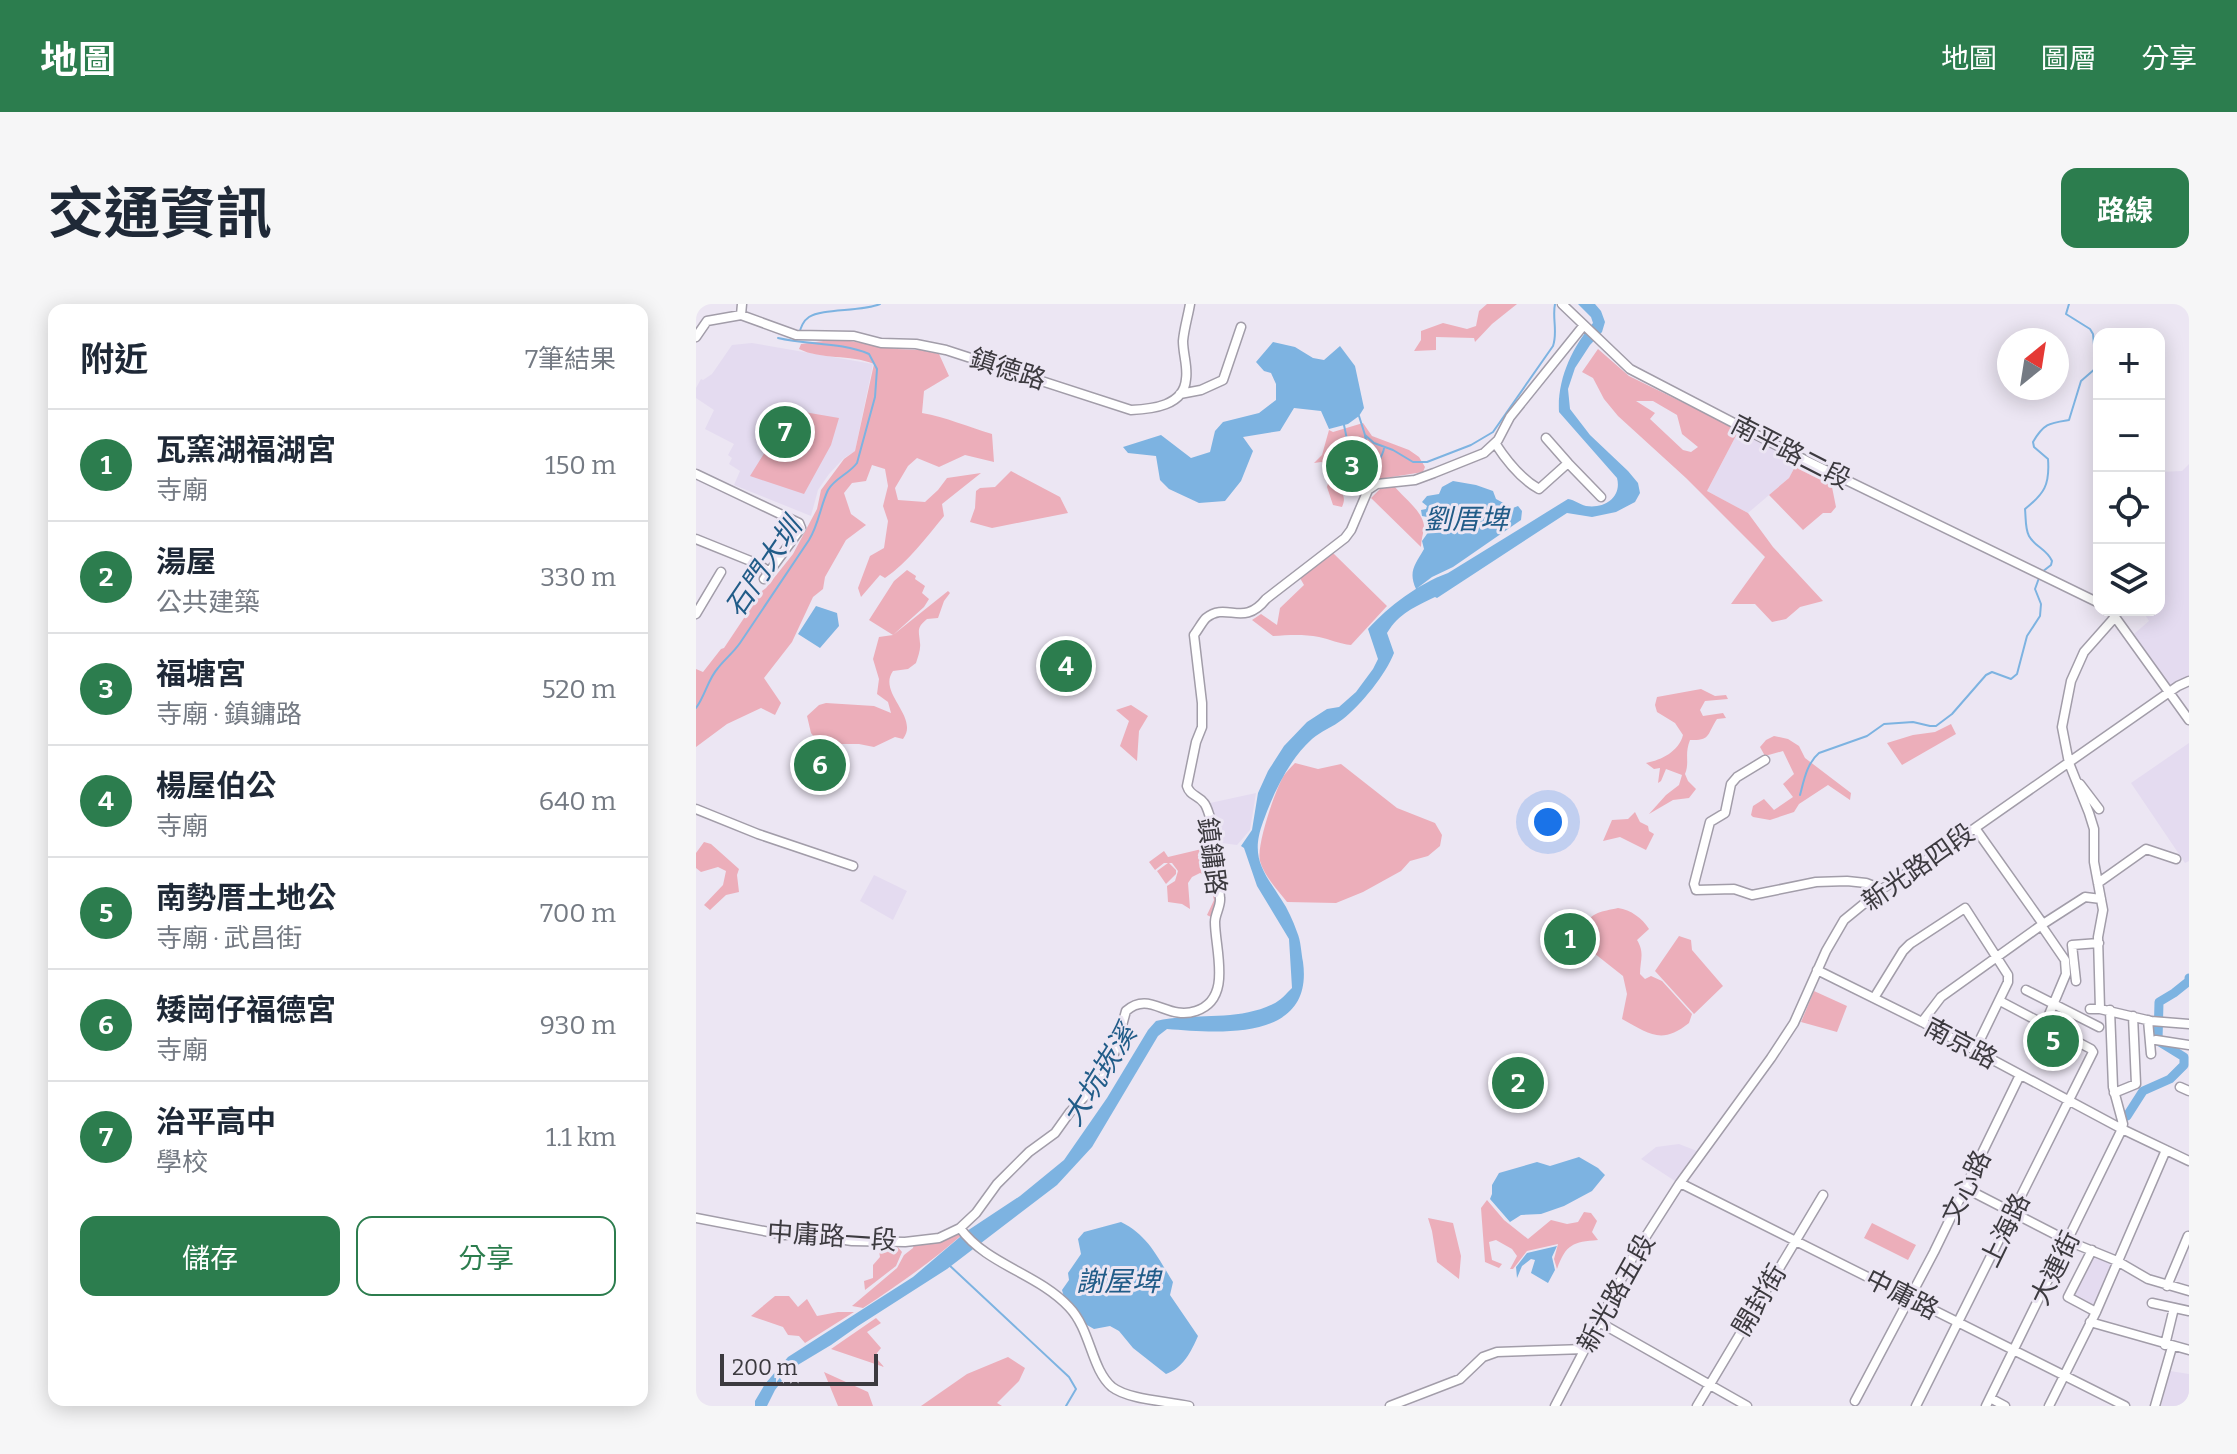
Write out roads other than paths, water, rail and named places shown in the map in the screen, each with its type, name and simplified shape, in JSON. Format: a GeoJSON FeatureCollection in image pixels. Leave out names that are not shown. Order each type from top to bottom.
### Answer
{"type":"FeatureCollection","features":[{"type":"Feature","properties":{"kind":"street"},"geometry":{"type":"LineString","coordinates":[[696,337],[707,321],[741,315],[742,304]]}},
{"type":"Feature","properties":{"kind":"street"},"geometry":{"type":"LineString","coordinates":[[1180,394],[1186,382],[1183,342],[1190,304]]}},
{"type":"Feature","properties":{"kind":"street","name":"南平路二段"},"geometry":{"type":"LineString","coordinates":[[1562,304],[1630,369],[1807,461],[2093,600]]}},
{"type":"Feature","properties":{"kind":"street","name":"鎮德路"},"geometry":{"type":"LineString","coordinates":[[741,315],[799,335],[854,336],[881,343],[916,344],[948,350],[1131,410],[1155,409],[1180,394],[1201,390],[1223,380],[1241,327]]}},
{"type":"Feature","properties":{"kind":"street","name":"鎮鏞路"},"geometry":{"type":"LineString","coordinates":[[962,1230],[997,1184],[1029,1152],[1055,1133],[1103,1077],[1111,1065],[1126,1011],[1132,1006],[1148,1003],[1167,1011],[1196,1011],[1209,1003],[1216,992],[1221,973],[1215,919],[1221,901],[1208,855],[1211,822],[1205,803],[1189,792],[1187,786],[1202,727],[1194,635],[1208,617],[1228,611],[1249,614],[1259,609],[1266,599],[1345,538],[1368,490],[1377,484],[1415,480],[1484,453],[1586,326]]}},
{"type":"Feature","properties":{"kind":"street"},"geometry":{"type":"LineString","coordinates":[[945,340],[948,350]]}},
{"type":"Feature","properties":{"kind":"street"},"geometry":{"type":"LineString","coordinates":[[1546,438],[1601,497]]}},
{"type":"Feature","properties":{"kind":"street"},"geometry":{"type":"LineString","coordinates":[[1495,443],[1503,456],[1531,485],[1539,489],[1568,463]]}},
{"type":"Feature","properties":{"kind":"street"},"geometry":{"type":"LineString","coordinates":[[696,474],[799,523],[801,528],[766,576],[758,564],[696,539]]}},
{"type":"Feature","properties":{"kind":"street"},"geometry":{"type":"LineString","coordinates":[[696,614],[721,572]]}},
{"type":"Feature","properties":{"kind":"street"},"geometry":{"type":"LineString","coordinates":[[2110,616],[2084,652],[2071,681],[2062,727],[2069,763],[2094,829],[2094,862],[2103,910],[2099,943],[2100,1009],[2109,1023],[2114,1093],[2122,1129]]}},
{"type":"Feature","properties":{"kind":"street"},"geometry":{"type":"LineString","coordinates":[[2114,616],[2189,720]]}},
{"type":"Feature","properties":{"kind":"street","name":"新光路四段"},"geometry":{"type":"LineString","coordinates":[[1680,1183],[1794,1023],[1826,951],[1844,920],[1882,889],[2189,681]]}},
{"type":"Feature","properties":{"kind":"street"},"geometry":{"type":"LineString","coordinates":[[1765,760],[1737,777],[1731,784],[1725,813],[1710,822],[1694,884],[1696,890],[1734,889],[1752,895],[1816,882],[1847,881],[1882,889]]}},
{"type":"Feature","properties":{"kind":"street"},"geometry":{"type":"LineString","coordinates":[[2073,774],[2099,809]]}},
{"type":"Feature","properties":{"kind":"street"},"geometry":{"type":"LineString","coordinates":[[696,809],[853,866]]}},
{"type":"Feature","properties":{"kind":"street"},"geometry":{"type":"LineString","coordinates":[[1975,828],[2065,960],[2064,982],[2045,1024],[2000,1001]]}},
{"type":"Feature","properties":{"kind":"street"},"geometry":{"type":"LineString","coordinates":[[2098,883],[2146,849],[2176,859]]}},
{"type":"Feature","properties":{"kind":"street"},"geometry":{"type":"LineString","coordinates":[[1922,1022],[1941,997],[2042,925],[2085,897],[2101,899]]}},
{"type":"Feature","properties":{"kind":"street"},"geometry":{"type":"LineString","coordinates":[[1874,998],[1910,944],[1965,908],[2008,975],[2000,1001],[1975,1050]]}},
{"type":"Feature","properties":{"kind":"street"},"geometry":{"type":"LineString","coordinates":[[2076,981],[2072,945],[2099,943]]}},
{"type":"Feature","properties":{"kind":"street","name":"南京路"},"geometry":{"type":"LineString","coordinates":[[1817,970],[2189,1161]]}},
{"type":"Feature","properties":{"kind":"street"},"geometry":{"type":"LineString","coordinates":[[2026,990],[2099,1027]]}},
{"type":"Feature","properties":{"kind":"street"},"geometry":{"type":"LineString","coordinates":[[2100,1009],[2150,1020],[2189,1024]]}},
{"type":"Feature","properties":{"kind":"street"},"geometry":{"type":"LineString","coordinates":[[2114,1093],[2136,1084],[2133,1016]]}},
{"type":"Feature","properties":{"kind":"street"},"geometry":{"type":"LineString","coordinates":[[2150,1020],[2151,1054]]}},
{"type":"Feature","properties":{"kind":"street","name":"上海路"},"geometry":{"type":"LineString","coordinates":[[1916,1406],[2093,1052],[2045,1024]]}},
{"type":"Feature","properties":{"kind":"street"},"geometry":{"type":"LineString","coordinates":[[2156,1040],[2189,1045]]}},
{"type":"Feature","properties":{"kind":"street","name":"文心路"},"geometry":{"type":"LineString","coordinates":[[1855,1401],[1910,1298],[2020,1075]]}},
{"type":"Feature","properties":{"kind":"street"},"geometry":{"type":"LineString","coordinates":[[2180,1087],[2189,1091]]}},
{"type":"Feature","properties":{"kind":"street","name":"大連街"},"geometry":{"type":"LineString","coordinates":[[1988,1402],[2122,1129]]}},
{"type":"Feature","properties":{"kind":"street"},"geometry":{"type":"LineString","coordinates":[[2049,1406],[2096,1312],[2166,1150]]}},
{"type":"Feature","properties":{"kind":"street","name":"中庸路"},"geometry":{"type":"LineString","coordinates":[[1680,1183],[2125,1406]]}},
{"type":"Feature","properties":{"kind":"street","name":"新光路五段"},"geometry":{"type":"LineString","coordinates":[[1555,1406],[1634,1255],[1680,1183]]}},
{"type":"Feature","properties":{"kind":"street"},"geometry":{"type":"LineString","coordinates":[[1965,1188],[2148,1279],[2189,1291]]}},
{"type":"Feature","properties":{"kind":"street","name":"開封街"},"geometry":{"type":"LineString","coordinates":[[1697,1406],[1823,1195]]}},
{"type":"Feature","properties":{"kind":"street","name":"中庸路一段"},"geometry":{"type":"LineString","coordinates":[[696,1218],[785,1235],[797,1233],[852,1241],[918,1241],[962,1230]]}},
{"type":"Feature","properties":{"kind":"street"},"geometry":{"type":"LineString","coordinates":[[962,1230],[992,1258],[1017,1269],[1057,1295],[1071,1309],[1084,1327],[1097,1365],[1110,1385],[1123,1394],[1189,1406]]}},
{"type":"Feature","properties":{"kind":"street"},"geometry":{"type":"LineString","coordinates":[[2167,1286],[2188,1236]]}},
{"type":"Feature","properties":{"kind":"street"},"geometry":{"type":"LineString","coordinates":[[2092,1250],[2068,1297],[2096,1312]]}},
{"type":"Feature","properties":{"kind":"street"},"geometry":{"type":"LineString","coordinates":[[2152,1303],[2189,1311]]}},
{"type":"Feature","properties":{"kind":"street"},"geometry":{"type":"LineString","coordinates":[[2155,1406],[2174,1308]]}},
{"type":"Feature","properties":{"kind":"street"},"geometry":{"type":"LineString","coordinates":[[1599,1322],[1747,1406]]}},
{"type":"Feature","properties":{"kind":"street"},"geometry":{"type":"LineString","coordinates":[[2090,1322],[2189,1350]]}},
{"type":"Feature","properties":{"kind":"street"},"geometry":{"type":"LineString","coordinates":[[1390,1406],[1460,1379],[1483,1357],[1497,1352],[1585,1349]]}},
{"type":"Feature","properties":{"kind":"street"},"geometry":{"type":"LineString","coordinates":[[1988,1402],[2005,1406]]}},
{"type":"Feature","properties":{"kind":"water"},"geometry":{"type":"Polygon","coordinates":[[[1578,304],[1595,304],[1605,322],[1602,332],[1575,368],[1568,389],[1570,409],[1590,435],[1638,483],[1640,493],[1635,502],[1616,512],[1592,517],[1567,513],[1437,598],[1402,615],[1387,633],[1394,653],[1372,689],[1343,719],[1312,739],[1289,767],[1267,811],[1259,834],[1258,854],[1264,872],[1288,911],[1299,939],[1303,962],[1302,988],[1294,1007],[1279,1019],[1236,1031],[1167,1029],[1158,1036],[1092,1147],[1057,1185],[947,1269],[791,1369],[767,1406],[755,1406],[765,1384],[788,1357],[913,1277],[967,1231],[1020,1196],[1064,1160],[1156,1021],[1259,1010],[1278,1001],[1292,988],[1289,939],[1257,886],[1241,846],[1252,830],[1258,793],[1284,746],[1307,722],[1327,709],[1339,707],[1356,692],[1378,659],[1368,629],[1395,604],[1415,589],[1448,573],[1568,499],[1586,506],[1600,506],[1617,491],[1617,478],[1559,412],[1567,364],[1593,323],[1578,304]]]}},
{"type":"Feature","properties":{"kind":"water"},"geometry":{"type":"Polygon","coordinates":[[[1273,342],[1295,347],[1313,358],[1324,360],[1340,346],[1355,366],[1364,408],[1359,416],[1348,424],[1329,429],[1321,411],[1294,408],[1280,431],[1243,437],[1253,451],[1241,481],[1225,501],[1199,503],[1169,489],[1160,480],[1156,456],[1128,453],[1123,447],[1161,435],[1191,458],[1210,452],[1215,431],[1223,422],[1259,413],[1276,400],[1276,384],[1271,373],[1264,371],[1256,362],[1273,342]]]}},
{"type":"Feature","properties":{"kind":"water","name":"劉厝埤"},"geometry":{"type":"Polygon","coordinates":[[[1453,481],[1493,491],[1496,499],[1513,508],[1518,506],[1522,511],[1521,520],[1416,589],[1414,568],[1424,549],[1422,541],[1429,531],[1432,518],[1422,516],[1421,510],[1427,506],[1422,502],[1427,496],[1439,494],[1442,487],[1453,481]]]}},
{"type":"Feature","properties":{"kind":"water"},"geometry":{"type":"Polygon","coordinates":[[[816,606],[837,613],[839,626],[820,648],[798,634],[816,606]]]}},
{"type":"Feature","properties":{"kind":"water"},"geometry":{"type":"Polygon","coordinates":[[[1579,1157],[1605,1175],[1592,1191],[1564,1206],[1541,1214],[1521,1215],[1510,1222],[1490,1199],[1492,1185],[1499,1173],[1537,1162],[1550,1166],[1579,1157]]]}},
{"type":"Feature","properties":{"kind":"water","name":"謝屋埤"},"geometry":{"type":"Polygon","coordinates":[[[1121,1222],[1138,1233],[1157,1256],[1173,1282],[1170,1295],[1198,1336],[1182,1364],[1166,1374],[1133,1348],[1119,1331],[1110,1326],[1094,1329],[1087,1325],[1064,1297],[1062,1290],[1069,1280],[1068,1273],[1081,1254],[1078,1239],[1084,1232],[1121,1222]]]}},
{"type":"Feature","properties":{"kind":"water"},"geometry":{"type":"Polygon","coordinates":[[[1557,1246],[1552,1257],[1555,1270],[1548,1283],[1531,1273],[1535,1260],[1531,1259],[1522,1266],[1517,1278],[1516,1267],[1527,1253],[1557,1246]]]}},
{"type":"Feature","properties":{"kind":"waterway"},"geometry":{"type":"LineString","coordinates":[[799,334],[805,320],[815,314],[880,304]]}},
{"type":"Feature","properties":{"kind":"waterway"},"geometry":{"type":"LineString","coordinates":[[1359,416],[1365,435],[1374,443],[1413,462],[1427,462],[1471,445],[1493,432],[1553,346],[1555,304]]}},
{"type":"Feature","properties":{"kind":"waterway"},"geometry":{"type":"LineString","coordinates":[[2042,572],[2052,561],[2029,536],[2025,509],[2044,488],[2048,459],[2034,447],[2033,442],[2048,425],[2069,420],[2081,381],[2096,368],[2093,334],[2066,314],[2069,304]]}},
{"type":"Feature","properties":{"kind":"waterway","name":"石門大圳"},"geometry":{"type":"LineString","coordinates":[[696,708],[715,672],[740,643],[809,540],[828,490],[857,463],[875,397],[877,369],[869,354],[847,347],[778,338]]}},
{"type":"Feature","properties":{"kind":"waterway"},"geometry":{"type":"LineString","coordinates":[[1344,425],[1353,455],[1360,461],[1375,463],[1384,448]]}},
{"type":"Feature","properties":{"kind":"waterway"},"geometry":{"type":"LineString","coordinates":[[1365,436],[1372,464]]}},
{"type":"Feature","properties":{"kind":"waterway"},"geometry":{"type":"LineString","coordinates":[[1800,795],[1809,767],[1819,753],[1867,736],[1884,724],[1913,722],[1936,726],[1952,714],[1986,675],[1992,672],[2011,679],[2017,674],[2027,636],[2040,616],[2041,604],[2035,589],[2039,578]]}},
{"type":"Feature","properties":{"kind":"waterway"},"geometry":{"type":"LineString","coordinates":[[2127,1116],[2143,1091],[2170,1079],[2184,1065],[2184,1057],[2158,1041],[2159,1002],[2189,978]]}},
{"type":"Feature","properties":{"kind":"waterway"},"geometry":{"type":"LineString","coordinates":[[948,1264],[1069,1377],[1076,1389],[1066,1406]]}},
{"type":"Feature","properties":{"kind":"place","name":"治平高中"},"geometry":{"type":"Point","coordinates":[785,432]}},
{"type":"Feature","properties":{"kind":"place","name":"福塘宮"},"geometry":{"type":"Point","coordinates":[1352,466]}},
{"type":"Feature","properties":{"kind":"place","name":"楊屋伯公"},"geometry":{"type":"Point","coordinates":[1066,666]}},
{"type":"Feature","properties":{"kind":"place","name":"矮崗仔福德宮"},"geometry":{"type":"Point","coordinates":[820,765]}},
{"type":"Feature","properties":{"kind":"place","name":"瓦窯湖福湖宮"},"geometry":{"type":"Point","coordinates":[1570,939]}},
{"type":"Feature","properties":{"kind":"place","name":"南勢厝土地公"},"geometry":{"type":"Point","coordinates":[2053,1041]}},
{"type":"Feature","properties":{"kind":"place","name":"湯屋"},"geometry":{"type":"Point","coordinates":[1518,1083]}},
{"type":"Feature","properties":{"kind":"water label","name":"大坑崁溪"},"geometry":{"type":"Point","coordinates":[1099,1075]}}]}
